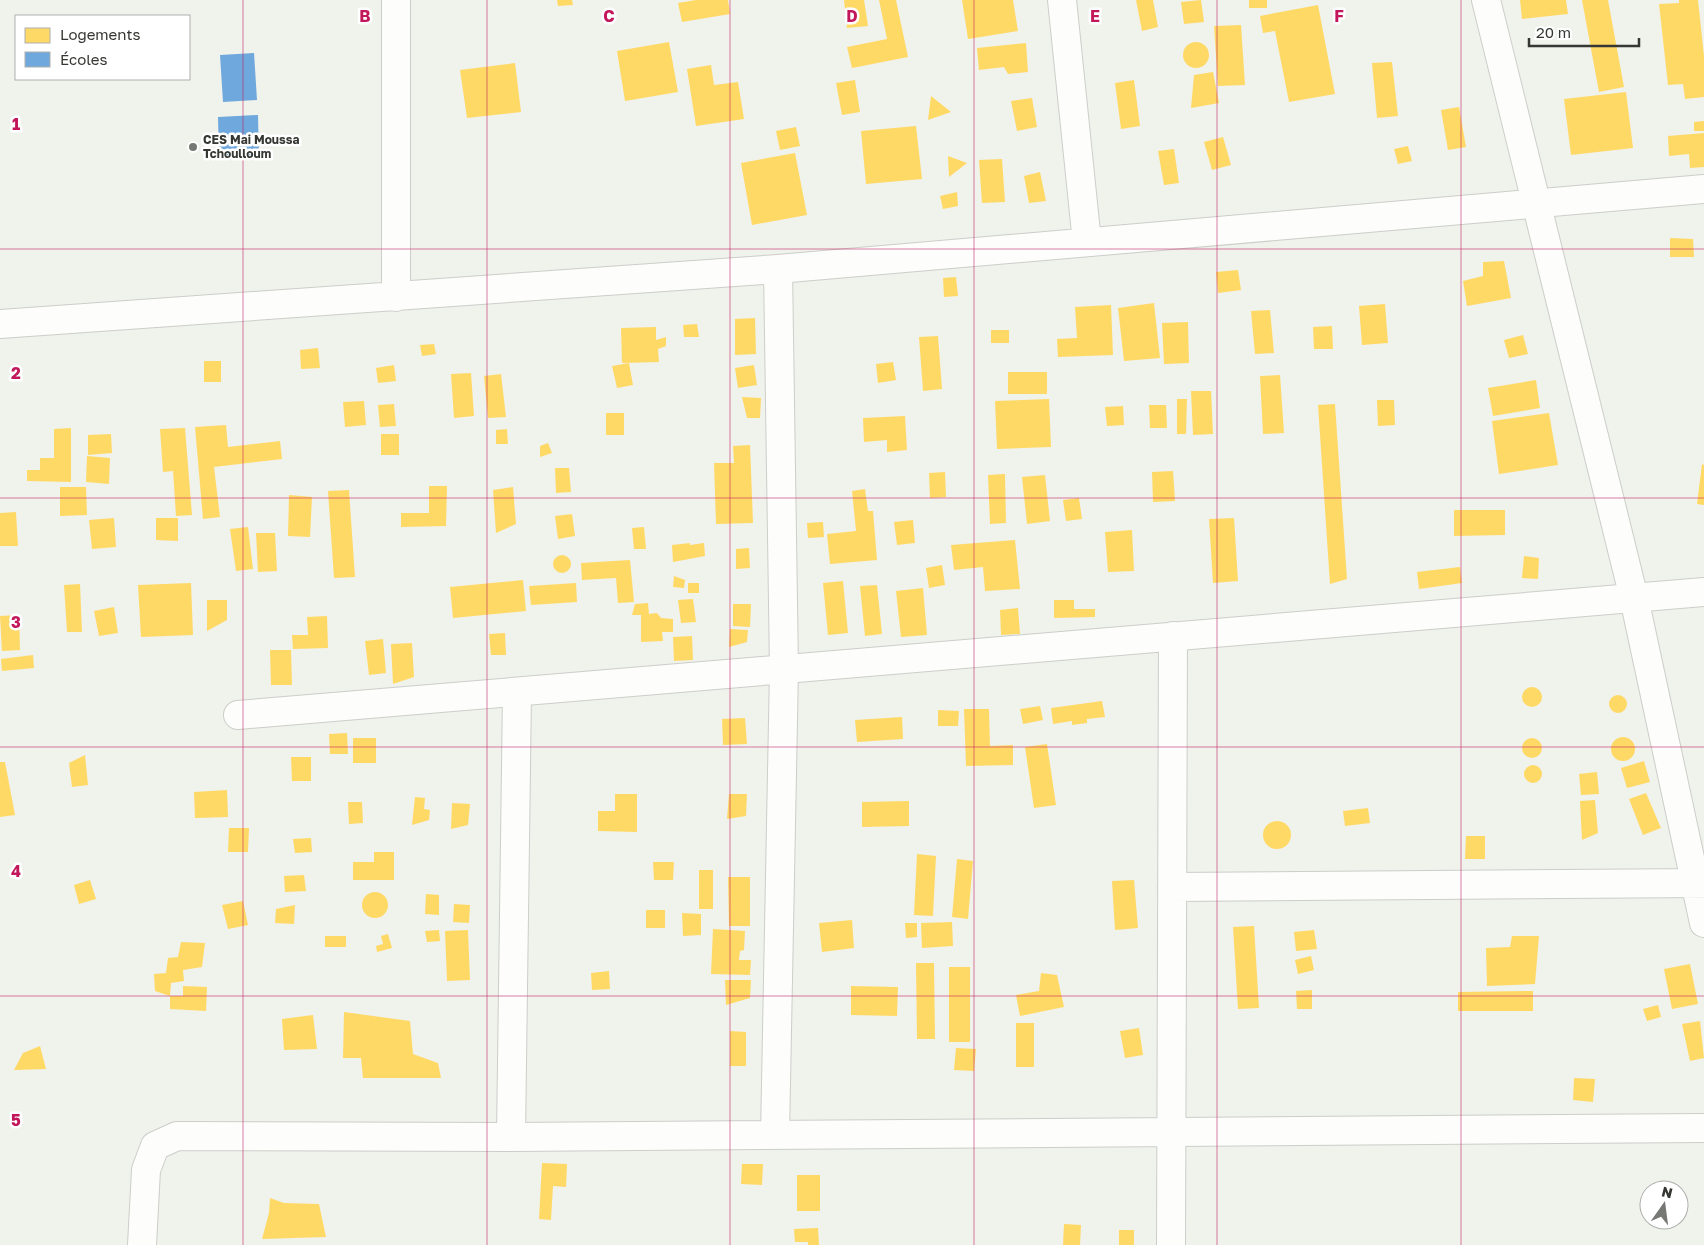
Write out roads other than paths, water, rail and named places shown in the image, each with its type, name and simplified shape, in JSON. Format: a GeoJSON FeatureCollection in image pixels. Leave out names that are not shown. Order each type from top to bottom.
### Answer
{"type":"FeatureCollection","features":[{"type":"Feature","properties":{"kind":"street"},"geometry":{"type":"LineString","coordinates":[[396,0],[396,297]]}},
{"type":"Feature","properties":{"kind":"street"},"geometry":{"type":"LineString","coordinates":[[1062,0],[1087,242]]}},
{"type":"Feature","properties":{"kind":"street"},"geometry":{"type":"LineString","coordinates":[[1486,0],[1634,598],[1700,883],[1704,923]]}},
{"type":"Feature","properties":{"kind":"street"},"geometry":{"type":"LineString","coordinates":[[0,324],[778,269],[1704,189]]}},
{"type":"Feature","properties":{"kind":"street"},"geometry":{"type":"LineString","coordinates":[[775,1135],[784,669],[778,269]]}},
{"type":"Feature","properties":{"kind":"street"},"geometry":{"type":"LineString","coordinates":[[238,715],[1704,592]]}},
{"type":"Feature","properties":{"kind":"street"},"geometry":{"type":"LineString","coordinates":[[1171,1245],[1173,636]]}},
{"type":"Feature","properties":{"kind":"street"},"geometry":{"type":"LineString","coordinates":[[511,1138],[517,693]]}},
{"type":"Feature","properties":{"kind":"street"},"geometry":{"type":"LineString","coordinates":[[1172,887],[1700,883]]}},
{"type":"Feature","properties":{"kind":"street"},"geometry":{"type":"LineString","coordinates":[[142,1245],[146,1170],[154,1146],[177,1136],[511,1138],[1704,1128]]}},
{"type":"Feature","properties":{"kind":"place","name":"CES Mai Moussa Tchoulloum"},"geometry":{"type":"Point","coordinates":[193,147]}}]}
